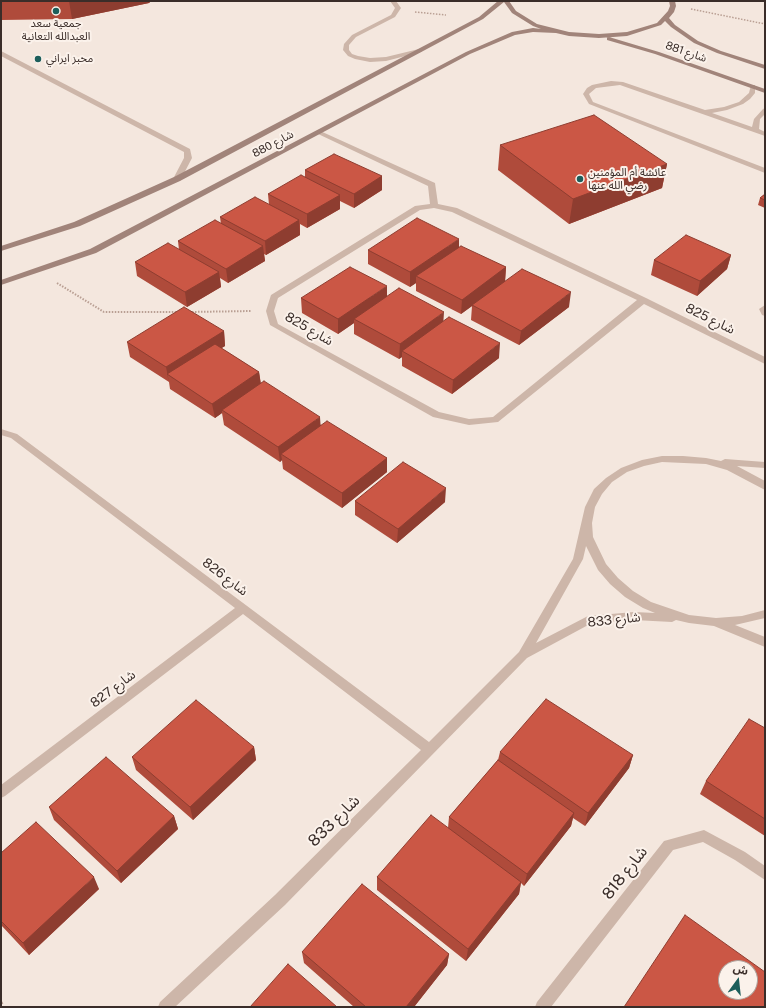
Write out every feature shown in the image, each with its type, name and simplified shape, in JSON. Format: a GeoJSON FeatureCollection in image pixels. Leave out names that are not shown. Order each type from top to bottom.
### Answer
{"type":"FeatureCollection","features":[{"type":"Feature","properties":{"kind":"street"},"geometry":{"type":"LineString","coordinates":[[393,1],[398,8],[394,16],[354,36],[346,45],[346,50],[354,57],[370,60],[386,60],[419,51]]}},
{"type":"Feature","properties":{"kind":"street","name":"شارع 880"},"geometry":{"type":"LineString","coordinates":[[1,249],[77,224],[177,179],[481,18],[502,1]]}},
{"type":"Feature","properties":{"kind":"street"},"geometry":{"type":"LineString","coordinates":[[506,1],[519,17],[535,25],[555,31],[599,36],[614,36],[640,31],[659,24],[671,12],[672,3]]}},
{"type":"Feature","properties":{"kind":"street","name":"شارع 881"},"geometry":{"type":"LineString","coordinates":[[666,18],[673,26],[696,42],[719,52],[765,67]]}},
{"type":"Feature","properties":{"kind":"street","name":"شارع 880"},"geometry":{"type":"LineString","coordinates":[[1,283],[92,251],[468,53],[514,33],[533,30],[555,31]]}},
{"type":"Feature","properties":{"kind":"street","name":"شارع 881"},"geometry":{"type":"LineString","coordinates":[[599,36],[657,53],[765,91]]}},
{"type":"Feature","properties":{"kind":"street"},"geometry":{"type":"LineString","coordinates":[[1,52],[187,151],[188,158],[177,179]]}},
{"type":"Feature","properties":{"kind":"street"},"geometry":{"type":"LineString","coordinates":[[765,134],[621,84],[602,84],[589,89],[586,94],[591,103],[765,171]]}},
{"type":"Feature","properties":{"kind":"street"},"geometry":{"type":"LineString","coordinates":[[704,112],[725,109],[741,103],[748,98],[752,92],[752,86]]}},
{"type":"Feature","properties":{"kind":"street"},"geometry":{"type":"LineString","coordinates":[[754,130],[757,119],[765,110]]}},
{"type":"Feature","properties":{"kind":"street"},"geometry":{"type":"LineString","coordinates":[[318,132],[432,184],[434,206]]}},
{"type":"Feature","properties":{"kind":"street","name":"شارع 825"},"geometry":{"type":"LineString","coordinates":[[643,300],[495,420],[469,422],[436,415],[288,333],[274,325],[270,311],[274,297],[418,208],[434,206],[454,210],[643,300],[765,361]]}},
{"type":"Feature","properties":{"kind":"street"},"geometry":{"type":"LineString","coordinates":[[765,308],[765,313]]}},
{"type":"Feature","properties":{"kind":"street","name":"شارع 826"},"geometry":{"type":"LineString","coordinates":[[1,432],[14,436],[429,749]]}},
{"type":"Feature","properties":{"kind":"street","name":"شارع 833"},"geometry":{"type":"LineString","coordinates":[[165,1007],[280,900],[523,654],[578,559],[590,507],[598,492],[609,480],[624,470],[642,463],[662,459],[706,461]]}},
{"type":"Feature","properties":{"kind":"street"},"geometry":{"type":"LineString","coordinates":[[706,461],[765,465]]}},
{"type":"Feature","properties":{"kind":"street"},"geometry":{"type":"LineString","coordinates":[[706,461],[730,467],[753,478],[765,486]]}},
{"type":"Feature","properties":{"kind":"street"},"geometry":{"type":"LineString","coordinates":[[587,523],[588,537],[602,567],[614,581],[629,594],[647,605],[667,613],[689,619],[716,622],[742,620],[765,614]]}},
{"type":"Feature","properties":{"kind":"street","name":"شارع 827"},"geometry":{"type":"LineString","coordinates":[[1,792],[243,608]]}},
{"type":"Feature","properties":{"kind":"street","name":"شارع 833"},"geometry":{"type":"LineString","coordinates":[[523,654],[588,620],[634,616],[689,619]]}},
{"type":"Feature","properties":{"kind":"street"},"geometry":{"type":"LineString","coordinates":[[716,622],[765,642]]}},
{"type":"Feature","properties":{"kind":"street","name":"شارع 818"},"geometry":{"type":"LineString","coordinates":[[542,1007],[668,845],[704,836],[740,856],[765,874]]}},
{"type":"Feature","properties":{"kind":"path"},"geometry":{"type":"LineString","coordinates":[[672,3],[765,24]]}},
{"type":"Feature","properties":{"kind":"path"},"geometry":{"type":"LineString","coordinates":[[396,12],[416,12],[481,18]]}},
{"type":"Feature","properties":{"kind":"path"},"geometry":{"type":"LineString","coordinates":[[36,271],[104,312],[270,311]]}},
{"type":"Feature","properties":{"kind":"path"},"geometry":{"type":"LineString","coordinates":[[1,1002],[3,1007]]}},
{"type":"Feature","properties":{"kind":"building"},"geometry":{"type":"Polygon","coordinates":[[[594,115],[667,164],[573,199],[500,145],[594,115]]]}},
{"type":"Feature","properties":{"kind":"building"},"geometry":{"type":"Polygon","coordinates":[[[334,154],[382,176],[354,194],[305,170],[334,154]]]}},
{"type":"Feature","properties":{"kind":"building"},"geometry":{"type":"Polygon","coordinates":[[[301,175],[340,195],[307,214],[268,194],[301,175]]]}},
{"type":"Feature","properties":{"kind":"building"},"geometry":{"type":"Polygon","coordinates":[[[765,194],[765,200],[760,198],[765,194]]]}},
{"type":"Feature","properties":{"kind":"building"},"geometry":{"type":"Polygon","coordinates":[[[255,197],[299,220],[265,241],[220,217],[255,197]]]}},
{"type":"Feature","properties":{"kind":"building"},"geometry":{"type":"Polygon","coordinates":[[[417,218],[459,239],[410,272],[368,250],[417,218]]]}},
{"type":"Feature","properties":{"kind":"building"},"geometry":{"type":"Polygon","coordinates":[[[215,220],[263,246],[226,269],[178,241],[215,220]]]}},
{"type":"Feature","properties":{"kind":"building"},"geometry":{"type":"Polygon","coordinates":[[[686,235],[731,255],[700,281],[654,260],[686,235]]]}},
{"type":"Feature","properties":{"kind":"building"},"geometry":{"type":"Polygon","coordinates":[[[168,243],[219,272],[185,292],[135,262],[168,243]]]}},
{"type":"Feature","properties":{"kind":"building"},"geometry":{"type":"Polygon","coordinates":[[[461,246],[506,267],[462,300],[416,276],[461,246]]]}},
{"type":"Feature","properties":{"kind":"building"},"geometry":{"type":"Polygon","coordinates":[[[350,267],[387,286],[338,319],[301,298],[350,267]]]}},
{"type":"Feature","properties":{"kind":"building"},"geometry":{"type":"Polygon","coordinates":[[[522,269],[571,292],[521,331],[472,305],[522,269]]]}},
{"type":"Feature","properties":{"kind":"building"},"geometry":{"type":"Polygon","coordinates":[[[399,288],[444,312],[400,344],[354,319],[399,288]]]}},
{"type":"Feature","properties":{"kind":"building"},"geometry":{"type":"Polygon","coordinates":[[[184,307],[224,331],[166,367],[127,342],[184,307]]]}},
{"type":"Feature","properties":{"kind":"building"},"geometry":{"type":"Polygon","coordinates":[[[449,317],[500,343],[453,380],[402,351],[449,317]]]}},
{"type":"Feature","properties":{"kind":"building"},"geometry":{"type":"Polygon","coordinates":[[[215,344],[259,372],[212,404],[167,374],[215,344]]]}},
{"type":"Feature","properties":{"kind":"building"},"geometry":{"type":"Polygon","coordinates":[[[264,381],[320,417],[278,447],[222,410],[264,381]]]}},
{"type":"Feature","properties":{"kind":"building"},"geometry":{"type":"Polygon","coordinates":[[[327,421],[387,458],[342,493],[281,454],[327,421]]]}},
{"type":"Feature","properties":{"kind":"building"},"geometry":{"type":"Polygon","coordinates":[[[403,462],[446,488],[398,529],[355,501],[403,462]]]}},
{"type":"Feature","properties":{"kind":"building"},"geometry":{"type":"Polygon","coordinates":[[[546,699],[633,755],[588,813],[500,752],[546,699]]]}},
{"type":"Feature","properties":{"kind":"building"},"geometry":{"type":"Polygon","coordinates":[[[196,700],[254,747],[190,807],[132,757],[196,700]]]}},
{"type":"Feature","properties":{"kind":"building"},"geometry":{"type":"Polygon","coordinates":[[[749,719],[765,728],[765,819],[706,781],[749,719]]]}},
{"type":"Feature","properties":{"kind":"building"},"geometry":{"type":"Polygon","coordinates":[[[106,757],[174,816],[117,871],[49,807],[106,757]]]}},
{"type":"Feature","properties":{"kind":"building"},"geometry":{"type":"Polygon","coordinates":[[[498,760],[574,813],[527,874],[449,817],[498,760]]]}},
{"type":"Feature","properties":{"kind":"building"},"geometry":{"type":"Polygon","coordinates":[[[431,815],[521,882],[468,949],[377,877],[431,815]]]}},
{"type":"Feature","properties":{"kind":"building"},"geometry":{"type":"Polygon","coordinates":[[[36,822],[94,877],[23,943],[1,921],[1,853],[36,822]]]}},
{"type":"Feature","properties":{"kind":"building"},"geometry":{"type":"Polygon","coordinates":[[[362,884],[449,954],[406,1007],[366,1007],[302,952],[362,884]]]}},
{"type":"Feature","properties":{"kind":"building"},"geometry":{"type":"Polygon","coordinates":[[[685,915],[748,960],[718,960],[718,1000],[758,1000],[758,967],[765,972],[764,1007],[624,1007],[685,915]]]}},
{"type":"Feature","properties":{"kind":"building"},"geometry":{"type":"Polygon","coordinates":[[[288,964],[337,1007],[250,1007],[288,964]]]}},
{"type":"Feature","properties":{"kind":"place","name":"جمعية سعد العبدالله التعانية"},"geometry":{"type":"Point","coordinates":[56,11]}},
{"type":"Feature","properties":{"kind":"place","name":"مخبز ايراني"},"geometry":{"type":"Point","coordinates":[38,59]}},
{"type":"Feature","properties":{"kind":"place","name":"عائشة أم المؤمنين رضي الله عنها"},"geometry":{"type":"Point","coordinates":[580,179]}}]}
